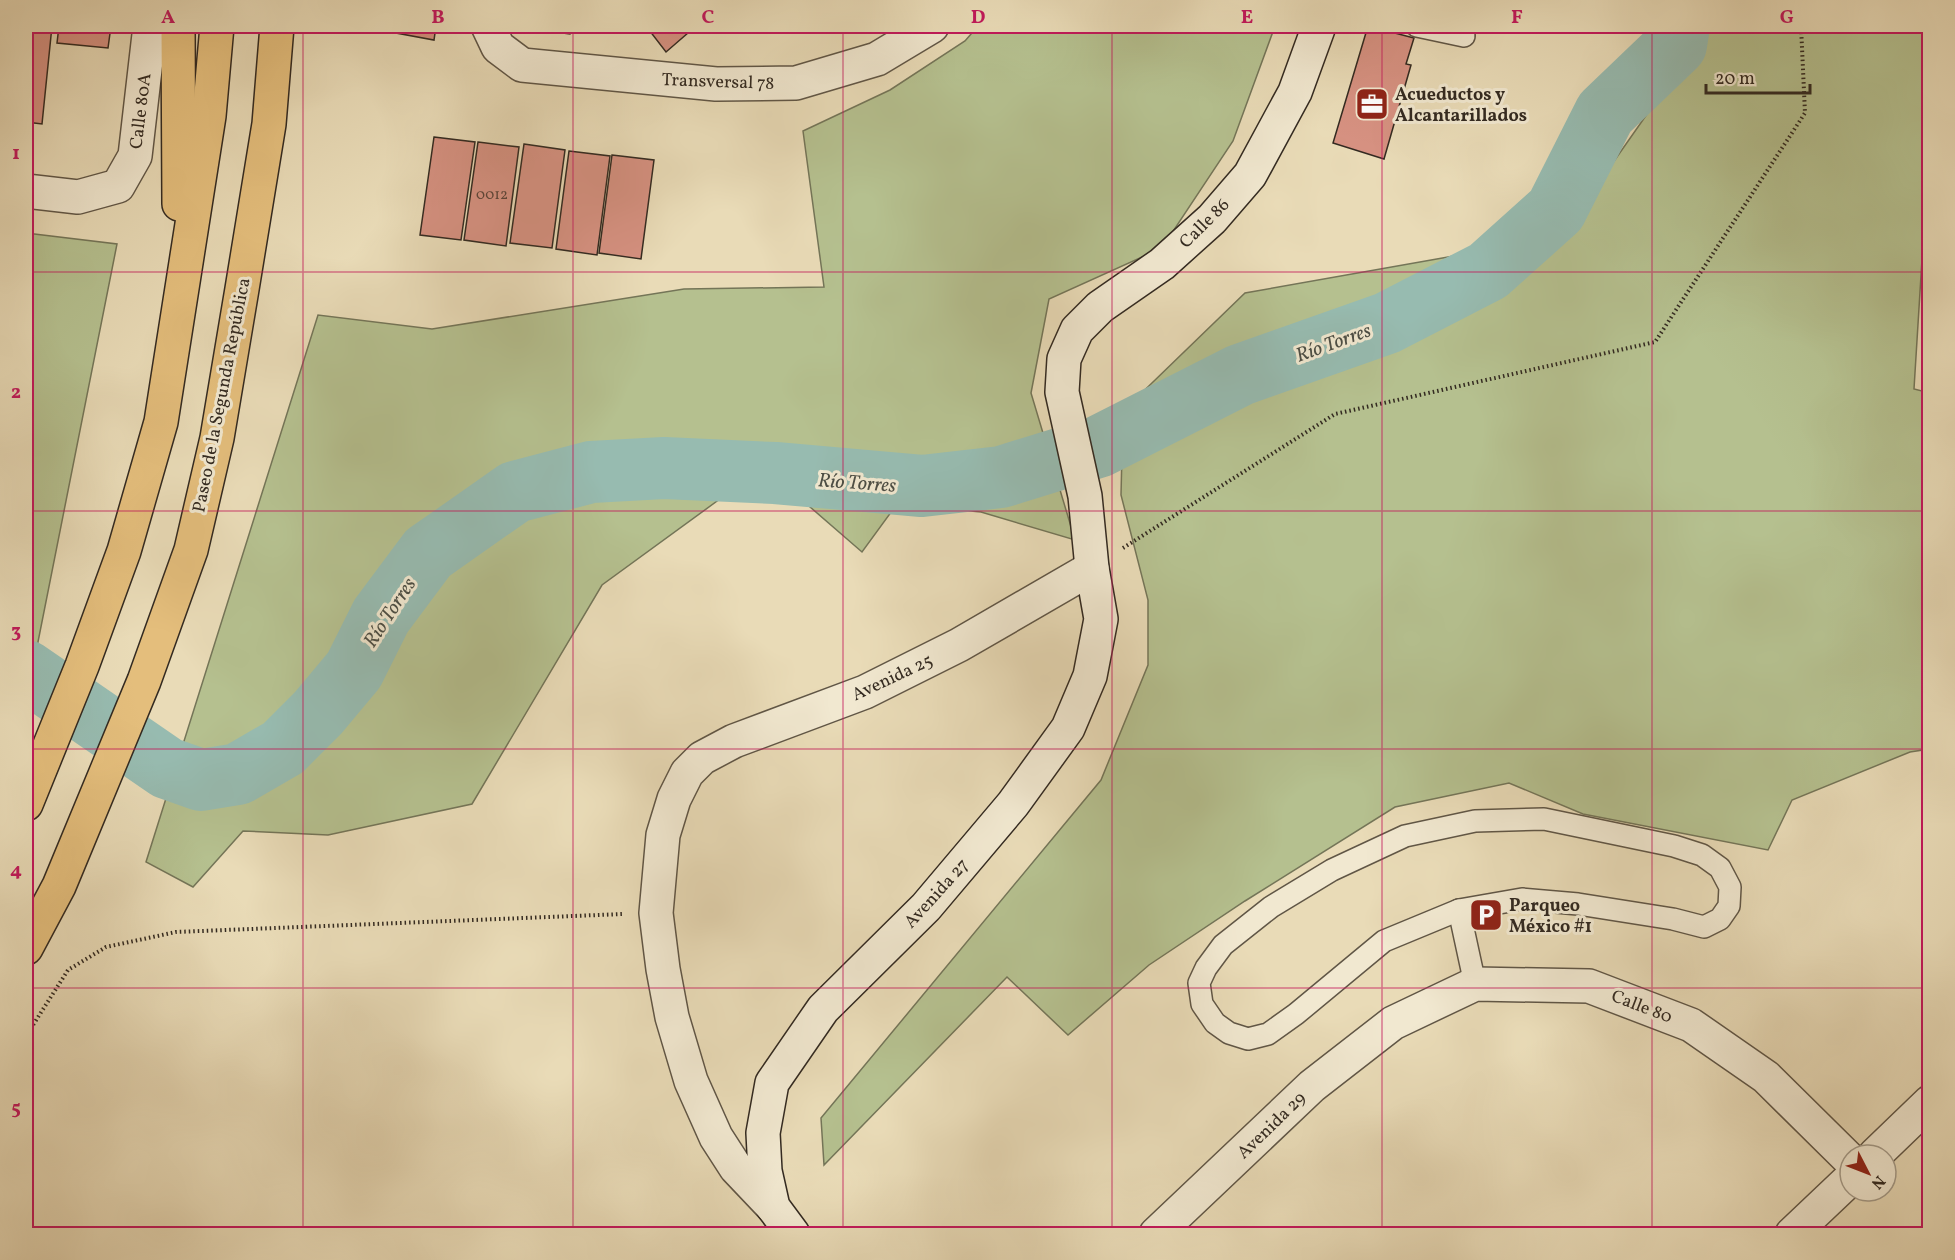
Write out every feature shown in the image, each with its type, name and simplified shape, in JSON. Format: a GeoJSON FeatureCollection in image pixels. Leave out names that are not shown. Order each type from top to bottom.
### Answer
{"type":"FeatureCollection","features":[{"type":"Feature","properties":{"kind":"highway"},"geometry":{"type":"LineString","coordinates":[[178,26],[180,300]]}},
{"type":"Feature","properties":{"kind":"highway"},"geometry":{"type":"LineString","coordinates":[[26,804],[82,666],[124,551],[161,422],[209,116],[218,26]]}},
{"type":"Feature","properties":{"kind":"highway","name":"Paseo de la Segunda República"},"geometry":{"type":"LineString","coordinates":[[26,948],[59,886],[144,681],[190,550],[217,438],[269,124],[277,26]]}},
{"type":"Feature","properties":{"kind":"street","name":"Calle 80A"},"geometry":{"type":"LineString","coordinates":[[26,191],[78,197],[118,186],[135,156],[150,26]]}},
{"type":"Feature","properties":{"kind":"street","name":"Transversal 78"},"geometry":{"type":"LineString","coordinates":[[493,36],[522,65],[716,84],[796,83],[877,59],[932,26]]}},
{"type":"Feature","properties":{"kind":"street","name":"Calle 86"},"geometry":{"type":"LineString","coordinates":[[1085,496],[1062,392],[1064,359],[1077,330],[1100,307],[1162,264],[1212,219],[1250,175],[1295,92],[1319,26]]}},
{"type":"Feature","properties":{"kind":"street","name":"Avenida 27"},"geometry":{"type":"LineString","coordinates":[[773,1207],[765,1171],[763,1133],[772,1083],[823,1009],[926,907],[1013,804],[1068,728],[1090,676],[1101,619],[1092,568],[1085,496]]}},
{"type":"Feature","properties":{"kind":"street","name":"Avenida 25"},"geometry":{"type":"LineString","coordinates":[[656,913],[663,835],[674,799],[687,773],[702,758],[734,741],[865,693],[959,645],[1092,568]]}},
{"type":"Feature","properties":{"kind":"street"},"geometry":{"type":"LineString","coordinates":[[656,913],[672,1017],[691,1081],[716,1137],[731,1160],[773,1207],[793,1234]]}},
{"type":"Feature","properties":{"kind":"street","name":"Calle 80"},"geometry":{"type":"LineString","coordinates":[[1393,1023],[1475,984],[1589,986],[1691,1025],[1766,1077],[1838,1148]]}},
{"type":"Feature","properties":{"kind":"street","name":"Avenida 29"},"geometry":{"type":"LineString","coordinates":[[1156,1234],[1312,1086],[1393,1023]]}},
{"type":"Feature","properties":{"kind":"street"},"geometry":{"type":"LineString","coordinates":[[1887,1143],[1929,1102]]}},
{"type":"Feature","properties":{"kind":"street"},"geometry":{"type":"LineString","coordinates":[[1792,1234],[1838,1190]]}},
{"type":"Feature","properties":{"kind":"lane"},"geometry":{"type":"LineString","coordinates":[[1417,26],[1464,36]]}},
{"type":"Feature","properties":{"kind":"lane"},"geometry":{"type":"LineString","coordinates":[[1544,819],[1674,846],[1702,855],[1720,868],[1730,887],[1729,906],[1720,919],[1704,927],[1673,919],[1521,899],[1459,910],[1384,941],[1296,1014],[1268,1034],[1248,1040],[1229,1034],[1215,1023],[1202,1004],[1199,983],[1222,945],[1271,907],[1332,870],[1405,836],[1475,821],[1544,819]]}},
{"type":"Feature","properties":{"kind":"lane"},"geometry":{"type":"LineString","coordinates":[[1459,910],[1475,984]]}},
{"type":"Feature","properties":{"kind":"path"},"geometry":{"type":"LineString","coordinates":[[1092,568],[1335,414],[1655,342],[1805,113],[1801,26]]}},
{"type":"Feature","properties":{"kind":"path"},"geometry":{"type":"LineString","coordinates":[[26,1036],[68,970],[106,947],[176,932],[656,913]]}},
{"type":"Feature","properties":{"kind":"green space"},"geometry":{"type":"Polygon","coordinates":[[[978,26],[1275,26],[1233,141],[1162,248],[1049,299],[1031,393],[1075,540],[981,512],[897,504],[862,552],[802,500],[724,496],[602,585],[472,804],[328,835],[243,831],[193,887],[146,862],[318,315],[432,329],[684,289],[824,287],[803,131],[890,90],[965,41],[978,26]]]}},
{"type":"Feature","properties":{"kind":"green space"},"geometry":{"type":"Polygon","coordinates":[[[1660,26],[1929,26],[1929,146],[1914,389],[1930,393],[1929,749],[1910,752],[1792,800],[1768,850],[1583,814],[1509,783],[1395,807],[1245,901],[1149,965],[1068,1035],[1007,977],[824,1165],[821,1118],[1101,780],[1148,665],[1148,600],[1121,495],[1123,411],[1245,293],[1465,254],[1572,221],[1659,97],[1660,26]]]}},
{"type":"Feature","properties":{"kind":"green space"},"geometry":{"type":"Polygon","coordinates":[[[26,233],[117,244],[37,647],[26,639],[26,233]]]}},
{"type":"Feature","properties":{"kind":"building"},"geometry":{"type":"Polygon","coordinates":[[[26,26],[52,26],[42,124],[26,122],[26,26]]]}},
{"type":"Feature","properties":{"kind":"building"},"geometry":{"type":"Polygon","coordinates":[[[59,26],[111,26],[108,48],[57,43],[59,26]]]}},
{"type":"Feature","properties":{"kind":"building"},"geometry":{"type":"Polygon","coordinates":[[[358,26],[436,26],[434,40],[358,26]]]}},
{"type":"Feature","properties":{"kind":"building"},"geometry":{"type":"Polygon","coordinates":[[[532,26],[573,26],[570,34],[531,29],[532,26]]]}},
{"type":"Feature","properties":{"kind":"building"},"geometry":{"type":"Polygon","coordinates":[[[646,26],[696,26],[666,52],[646,26]]]}},
{"type":"Feature","properties":{"kind":"building","name":"Acueductos y Alcantarillados"},"geometry":{"type":"Polygon","coordinates":[[[1368,26],[1414,38],[1406,64],[1411,65],[1384,159],[1333,143],[1368,26]]]}},
{"type":"Feature","properties":{"kind":"building"},"geometry":{"type":"Polygon","coordinates":[[[434,137],[475,142],[461,240],[420,235],[434,137]]]}},
{"type":"Feature","properties":{"kind":"building"},"geometry":{"type":"Polygon","coordinates":[[[478,142],[519,147],[506,246],[464,240],[478,142]]]}},
{"type":"Feature","properties":{"kind":"building"},"geometry":{"type":"Polygon","coordinates":[[[524,144],[565,150],[552,248],[510,243],[524,144]]]}},
{"type":"Feature","properties":{"kind":"building"},"geometry":{"type":"Polygon","coordinates":[[[569,151],[610,156],[597,255],[556,249],[569,151]]]}},
{"type":"Feature","properties":{"kind":"building"},"geometry":{"type":"Polygon","coordinates":[[[612,155],[654,160],[641,259],[599,253],[612,155]]]}},
{"type":"Feature","properties":{"kind":"waterway","name":"Río Torres"},"geometry":{"type":"LineString","coordinates":[[26,671],[167,768],[201,780],[238,774],[283,748],[318,713],[354,670],[381,616],[428,553],[515,492],[591,472],[664,468],[775,473],[922,486],[1001,477],[1098,447],[1240,375],[1387,323],[1488,271],[1556,210],[1605,113],[1676,45],[1679,26]]}},
{"type":"Feature","properties":{"kind":"place","name":"Acueductos y Alcantarillados"},"geometry":{"type":"Point","coordinates":[1372,104]}},
{"type":"Feature","properties":{"kind":"place","name":"Parqueo México #1"},"geometry":{"type":"Point","coordinates":[1486,915]}}]}
